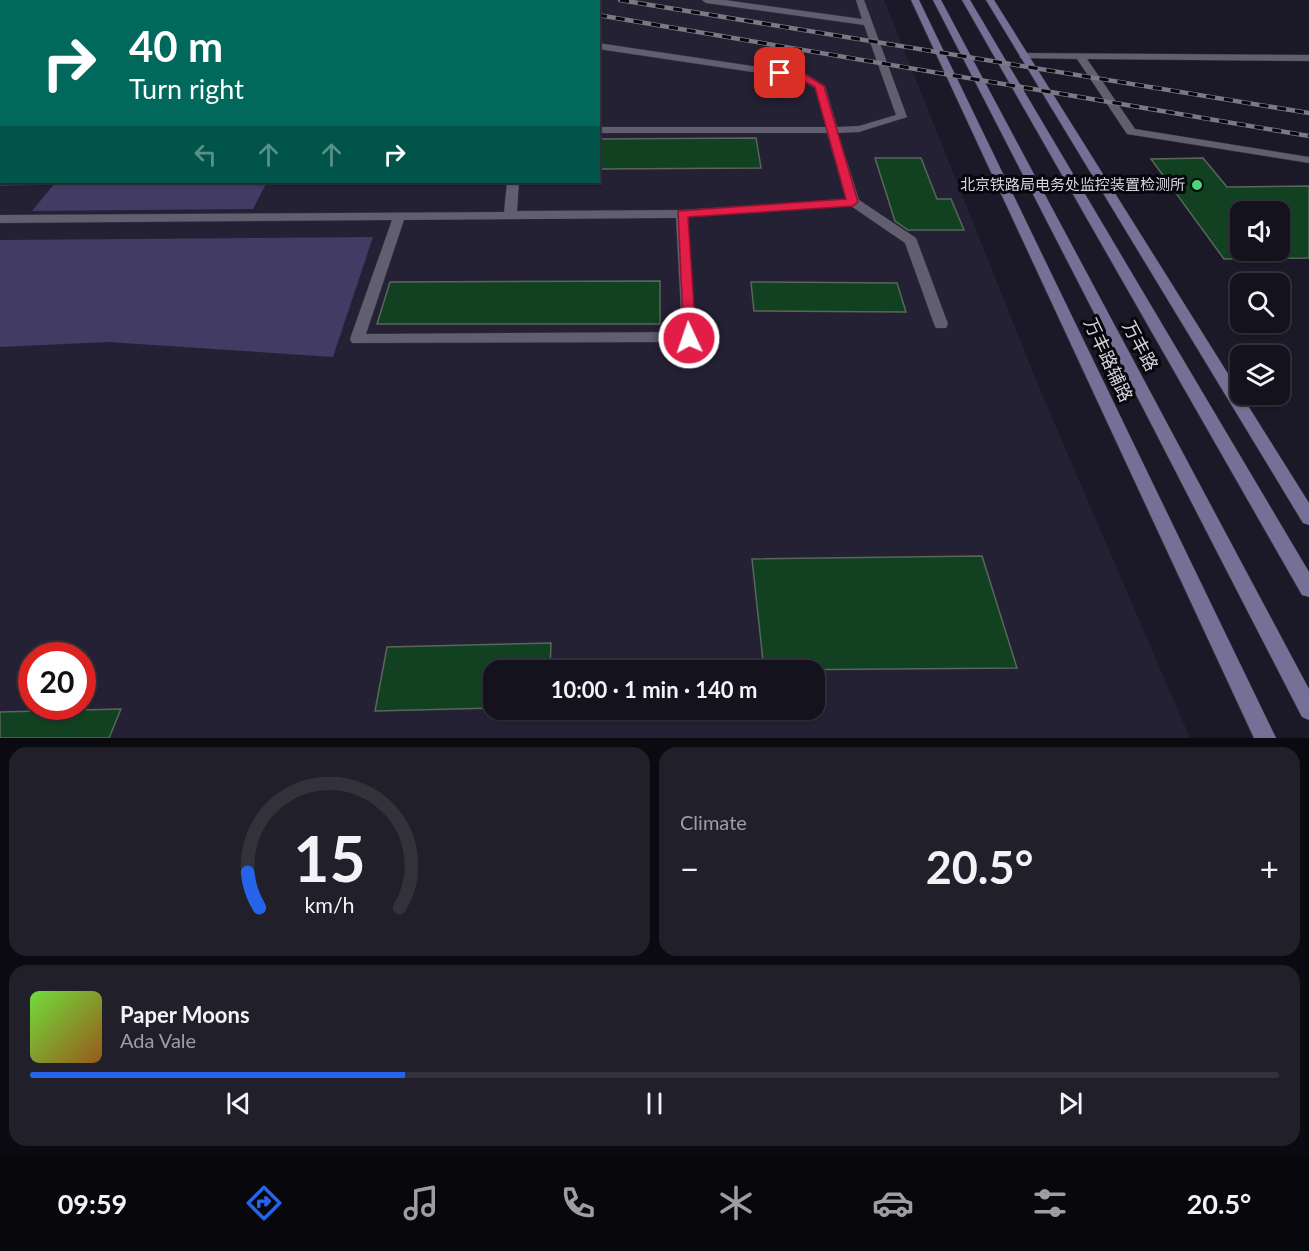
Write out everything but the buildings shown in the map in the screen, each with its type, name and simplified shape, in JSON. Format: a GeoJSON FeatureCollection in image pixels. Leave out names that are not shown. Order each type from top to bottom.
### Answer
{"type":"FeatureCollection","features":[{"type":"Feature","properties":{"kind":"main road","name":"万丰路辅路"},"geometry":{"type":"LineString","coordinates":[[915,0],[1265,738]]}},
{"type":"Feature","properties":{"kind":"main road","name":"万丰路"},"geometry":{"type":"LineString","coordinates":[[938,0],[1309,710]]}},
{"type":"Feature","properties":{"kind":"main road","name":"万丰路"},"geometry":{"type":"LineString","coordinates":[[966,0],[1309,589]]}},
{"type":"Feature","properties":{"kind":"main road"},"geometry":{"type":"LineString","coordinates":[[990,0],[1309,518]]}},
{"type":"Feature","properties":{"kind":"lane"},"geometry":{"type":"LineString","coordinates":[[706,0],[868,23]]}},
{"type":"Feature","properties":{"kind":"lane"},"geometry":{"type":"LineString","coordinates":[[600,130],[859,129],[902,117],[860,0]]}},
{"type":"Feature","properties":{"kind":"lane"},"geometry":{"type":"LineString","coordinates":[[600,46],[802,76],[820,86],[853,202]]}},
{"type":"Feature","properties":{"kind":"lane"},"geometry":{"type":"LineString","coordinates":[[1023,56],[1309,58]]}},
{"type":"Feature","properties":{"kind":"lane"},"geometry":{"type":"LineString","coordinates":[[1080,56],[1131,132],[1309,160]]}},
{"type":"Feature","properties":{"kind":"lane"},"geometry":{"type":"LineString","coordinates":[[510,216],[513,183]]}},
{"type":"Feature","properties":{"kind":"lane"},"geometry":{"type":"LineString","coordinates":[[0,219],[682,214],[853,202],[911,241],[941,324]]}},
{"type":"Feature","properties":{"kind":"lane"},"geometry":{"type":"LineString","coordinates":[[399,217],[357,339],[689,338],[682,214]]}},
{"type":"Feature","properties":{"kind":"shaded area"},"geometry":{"type":"Polygon","coordinates":[[[600,0],[884,0],[1040,390],[1190,738],[0,738],[0,183],[600,183],[600,0]]]}},
{"type":"Feature","properties":{"kind":"shaded area"},"geometry":{"type":"Polygon","coordinates":[[[0,183],[41,183],[39,185],[0,186],[0,183]]]}},
{"type":"Feature","properties":{"kind":"shaded area"},"geometry":{"type":"Polygon","coordinates":[[[55,183],[266,183],[253,209],[32,211],[55,183]]]}},
{"type":"Feature","properties":{"kind":"shaded area"},"geometry":{"type":"Polygon","coordinates":[[[373,237],[333,357],[108,342],[0,347],[0,240],[373,237]]]}},
{"type":"Feature","properties":{"kind":"railway"},"geometry":{"type":"LineString","coordinates":[[620,0],[1309,113]]}},
{"type":"Feature","properties":{"kind":"railway"},"geometry":{"type":"LineString","coordinates":[[600,15],[1309,136]]}},
{"type":"Feature","properties":{"kind":"place","name":"北京铁路局电务处监控装置检测所"},"geometry":{"type":"Point","coordinates":[1197,185]}},
{"type":"Feature","properties":{"kind":"route"},"geometry":{"type":"LineString","coordinates":[[689,338],[682,214],[853,202],[820,86],[802,76],[780,73]]}}]}
